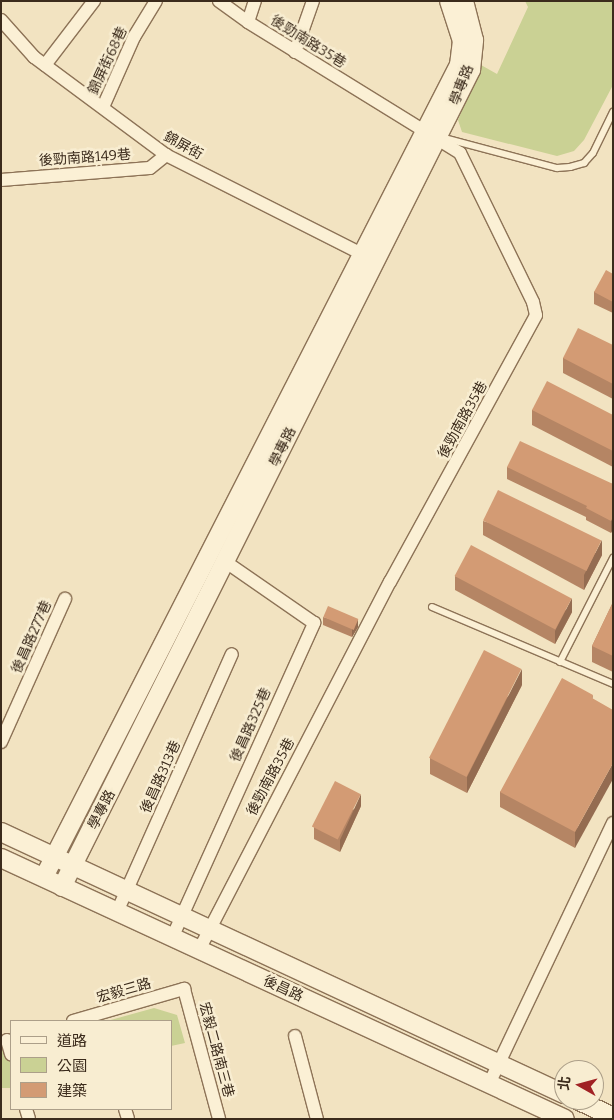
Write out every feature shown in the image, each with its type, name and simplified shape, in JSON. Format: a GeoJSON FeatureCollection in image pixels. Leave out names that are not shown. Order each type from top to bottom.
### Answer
{"type":"FeatureCollection","features":[{"type":"Feature","properties":{"kind":"street"},"geometry":{"type":"LineString","coordinates":[[45,65],[94,1]]}},
{"type":"Feature","properties":{"kind":"street","name":"錦屏街68巷"},"geometry":{"type":"LineString","coordinates":[[103,107],[134,36],[156,1]]}},
{"type":"Feature","properties":{"kind":"street","name":"後勁南路35巷"},"geometry":{"type":"LineString","coordinates":[[199,950],[209,927],[390,582],[536,315],[533,302],[460,153],[433,134],[248,22],[219,1]]}},
{"type":"Feature","properties":{"kind":"street"},"geometry":{"type":"LineString","coordinates":[[248,22],[255,1]]}},
{"type":"Feature","properties":{"kind":"street"},"geometry":{"type":"LineString","coordinates":[[296,52],[313,1]]}},
{"type":"Feature","properties":{"kind":"street","name":"學專路"},"geometry":{"type":"LineString","coordinates":[[433,134],[459,65],[462,41],[449,1]]}},
{"type":"Feature","properties":{"kind":"street","name":"學專路"},"geometry":{"type":"LineString","coordinates":[[44,878],[370,258],[433,134],[472,70],[474,40],[464,1]]}},
{"type":"Feature","properties":{"kind":"street","name":"錦屏街"},"geometry":{"type":"LineString","coordinates":[[1,20],[45,65],[166,155],[370,258]]}},
{"type":"Feature","properties":{"kind":"street","name":"後勁南路149巷"},"geometry":{"type":"LineString","coordinates":[[1,180],[150,168],[166,155]]}},
{"type":"Feature","properties":{"kind":"street","name":"學專路"},"geometry":{"type":"LineString","coordinates":[[62,887],[226,562],[370,258]]}},
{"type":"Feature","properties":{"kind":"street","name":"後昌路325巷"},"geometry":{"type":"LineString","coordinates":[[172,938],[314,623],[226,562]]}},
{"type":"Feature","properties":{"kind":"street","name":"後昌路277巷"},"geometry":{"type":"LineString","coordinates":[[1,742],[65,599]]}},
{"type":"Feature","properties":{"kind":"street","name":"後昌路313巷"},"geometry":{"type":"LineString","coordinates":[[117,912],[232,654]]}},
{"type":"Feature","properties":{"kind":"street"},"geometry":{"type":"LineString","coordinates":[[489,1084],[613,823]]}},
{"type":"Feature","properties":{"kind":"street","name":"後昌路"},"geometry":{"type":"LineString","coordinates":[[1,832],[182,914],[554,1089]]}},
{"type":"Feature","properties":{"kind":"street","name":"後昌路"},"geometry":{"type":"LineString","coordinates":[[1,858],[565,1119]]}},
{"type":"Feature","properties":{"kind":"street","name":"宏毅三路"},"geometry":{"type":"LineString","coordinates":[[82,1020],[100,1018],[184,989]]}},
{"type":"Feature","properties":{"kind":"street","name":"宏毅二路南三巷"},"geometry":{"type":"LineString","coordinates":[[184,989],[219,1119]]}},
{"type":"Feature","properties":{"kind":"street"},"geometry":{"type":"LineString","coordinates":[[295,1036],[317,1119]]}},
{"type":"Feature","properties":{"kind":"street"},"geometry":{"type":"LineString","coordinates":[[598,1110],[613,1117]]}},
{"type":"Feature","properties":{"kind":"lane"},"geometry":{"type":"LineString","coordinates":[[433,134],[557,168],[570,167],[584,163],[593,153],[613,112]]}},
{"type":"Feature","properties":{"kind":"lane"},"geometry":{"type":"LineString","coordinates":[[560,662],[613,558]]}},
{"type":"Feature","properties":{"kind":"lane"},"geometry":{"type":"LineString","coordinates":[[432,607],[613,684]]}},
{"type":"Feature","properties":{"kind":"green space"},"geometry":{"type":"Polygon","coordinates":[[[525,1],[613,1],[613,85],[584,140],[574,151],[557,156],[462,132],[458,120],[481,65],[497,74],[528,7],[525,1]]]}},
{"type":"Feature","properties":{"kind":"green space"},"geometry":{"type":"Polygon","coordinates":[[[154,1008],[177,1015],[185,1043],[172,1046],[172,1020],[111,1020],[154,1008]]]}},
{"type":"Feature","properties":{"kind":"green space"},"geometry":{"type":"Polygon","coordinates":[[[1,1048],[10,1048],[10,1088],[1,1088],[1,1048]]]}},
{"type":"Feature","properties":{"kind":"building"},"geometry":{"type":"Polygon","coordinates":[[[606,270],[613,274],[613,302],[594,292],[606,270]]]}},
{"type":"Feature","properties":{"kind":"building"},"geometry":{"type":"Polygon","coordinates":[[[578,328],[613,345],[613,384],[563,358],[578,328]]]}},
{"type":"Feature","properties":{"kind":"building"},"geometry":{"type":"Polygon","coordinates":[[[547,381],[613,415],[613,451],[532,410],[547,381]]]}},
{"type":"Feature","properties":{"kind":"building"},"geometry":{"type":"Polygon","coordinates":[[[520,441],[613,484],[613,517],[611,521],[586,508],[587,506],[507,467],[520,441]]]}},
{"type":"Feature","properties":{"kind":"building"},"geometry":{"type":"Polygon","coordinates":[[[498,490],[601,540],[586,571],[483,521],[498,490]]]}},
{"type":"Feature","properties":{"kind":"building"},"geometry":{"type":"Polygon","coordinates":[[[471,545],[572,599],[555,629],[455,576],[471,545]]]}},
{"type":"Feature","properties":{"kind":"building"},"geometry":{"type":"Polygon","coordinates":[[[613,602],[613,656],[592,646],[613,602]]]}},
{"type":"Feature","properties":{"kind":"building"},"geometry":{"type":"Polygon","coordinates":[[[328,606],[358,619],[354,630],[323,617],[328,606]]]}},
{"type":"Feature","properties":{"kind":"building"},"geometry":{"type":"Polygon","coordinates":[[[484,650],[521,669],[466,777],[429,758],[484,650]]]}},
{"type":"Feature","properties":{"kind":"building"},"geometry":{"type":"Polygon","coordinates":[[[562,678],[593,695],[592,698],[613,710],[613,763],[575,832],[500,792],[562,678]]]}},
{"type":"Feature","properties":{"kind":"building"},"geometry":{"type":"Polygon","coordinates":[[[335,781],[361,794],[338,840],[312,826],[335,781]]]}}]}
